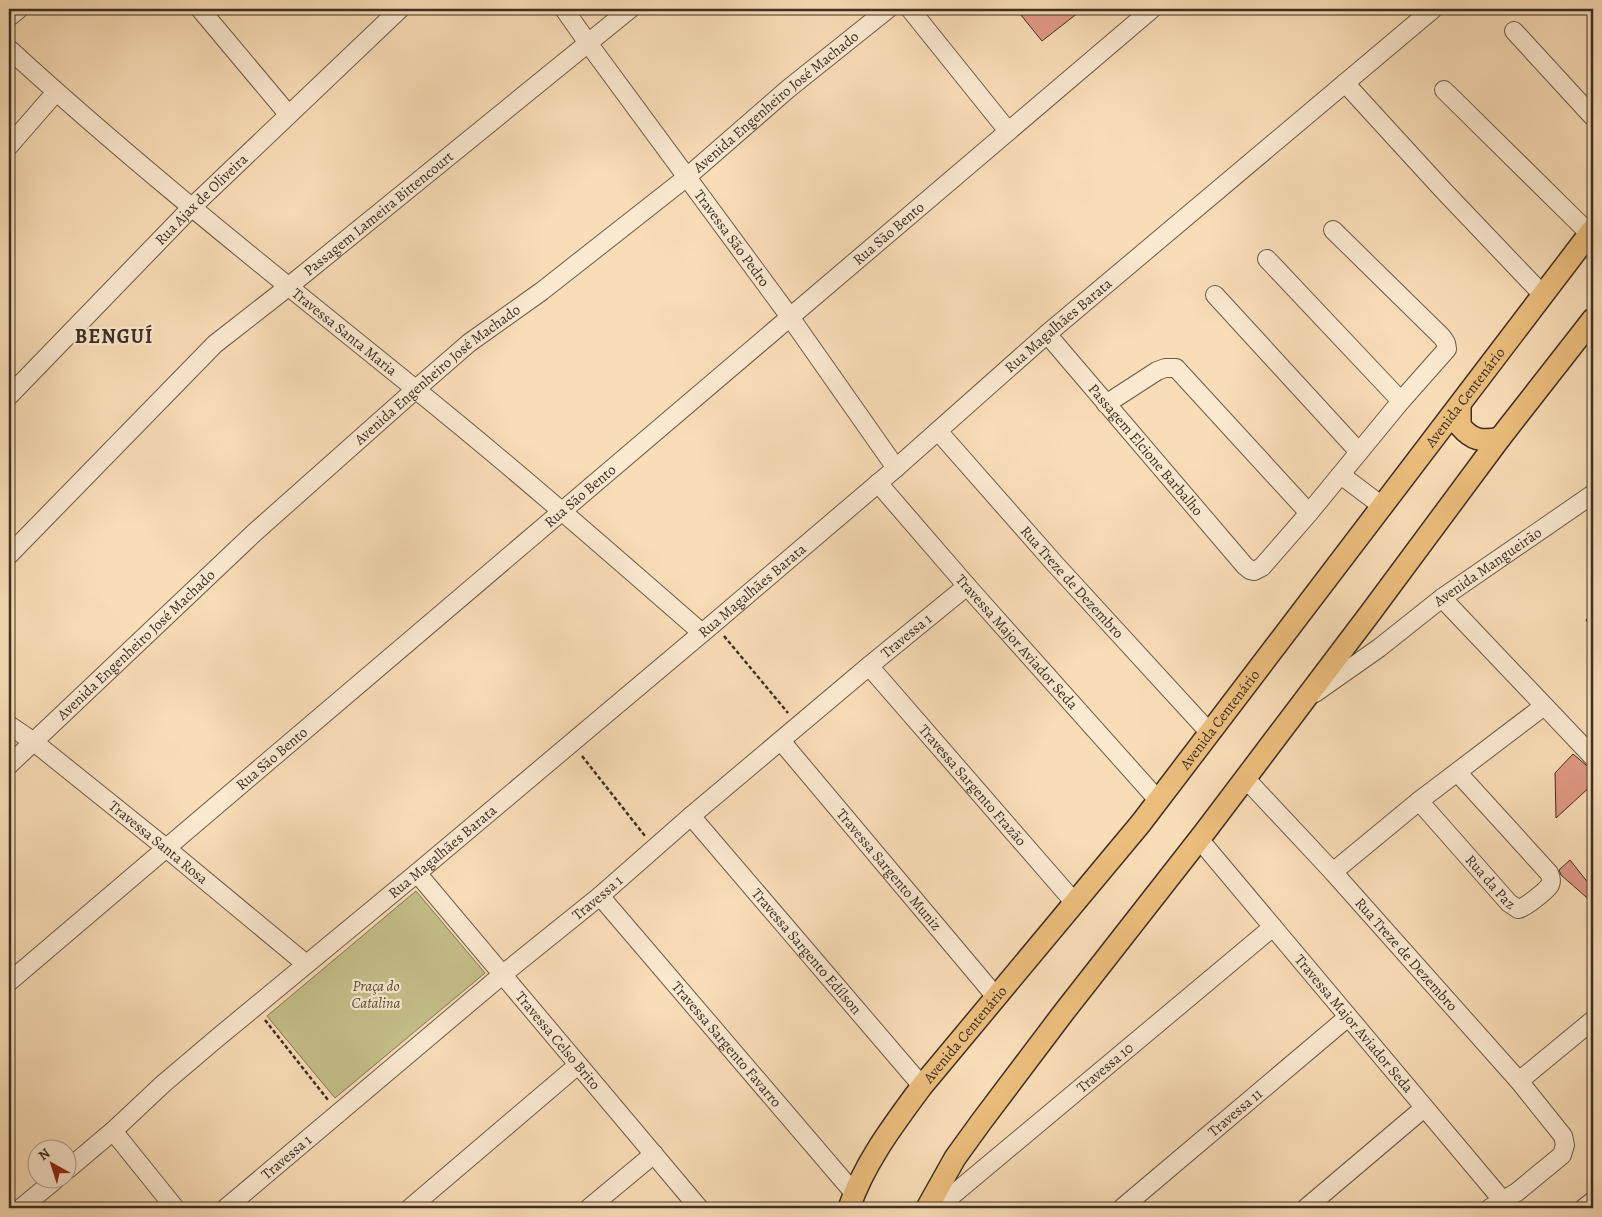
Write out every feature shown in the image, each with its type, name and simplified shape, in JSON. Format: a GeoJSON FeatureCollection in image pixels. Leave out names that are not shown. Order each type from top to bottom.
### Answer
{"type":"FeatureCollection","features":[{"type":"Feature","properties":{"kind":"main road","name":"Avenida Centenário"},"geometry":{"type":"LineString","coordinates":[[852,1200],[875,1152],[922,1086],[997,998],[1158,800],[1591,232]]}},
{"type":"Feature","properties":{"kind":"main road"},"geometry":{"type":"LineString","coordinates":[[927,1208],[956,1158],[981,1122],[1070,1004],[1199,840],[1475,471],[1593,319]]}},
{"type":"Feature","properties":{"kind":"main road"},"geometry":{"type":"LineString","coordinates":[[1460,405],[1460,426],[1468,435],[1489,441],[1500,438]]}},
{"type":"Feature","properties":{"kind":"main road"},"geometry":{"type":"LineString","coordinates":[[1431,444],[1450,439],[1463,445],[1472,454],[1475,471]]}},
{"type":"Feature","properties":{"kind":"street"},"geometry":{"type":"LineString","coordinates":[[9,17],[19,9]]}},
{"type":"Feature","properties":{"kind":"street"},"geometry":{"type":"LineString","coordinates":[[200,9],[288,114]]}},
{"type":"Feature","properties":{"kind":"street","name":"Rua Ajax de Oliveira"},"geometry":{"type":"LineString","coordinates":[[9,396],[191,208],[400,9]]}},
{"type":"Feature","properties":{"kind":"street","name":"Travessa São Pedro"},"geometry":{"type":"LineString","coordinates":[[564,9],[790,317],[896,468]]}},
{"type":"Feature","properties":{"kind":"street","name":"Passagem Lameira Bittencourt"},"geometry":{"type":"LineString","coordinates":[[9,555],[215,344],[630,9]]}},
{"type":"Feature","properties":{"kind":"street","name":"Avenida Engenheiro José Machado"},"geometry":{"type":"LineString","coordinates":[[9,765],[254,534],[416,389],[470,343],[549,285],[687,177],[788,89],[888,9]]}},
{"type":"Feature","properties":{"kind":"street"},"geometry":{"type":"LineString","coordinates":[[910,9],[1008,131]]}},
{"type":"Feature","properties":{"kind":"street","name":"Rua São Bento"},"geometry":{"type":"LineString","coordinates":[[9,982],[1152,9]]}},
{"type":"Feature","properties":{"kind":"street","name":"Rua Magalhães Barata"},"geometry":{"type":"LineString","coordinates":[[78,1161],[163,1084],[708,628],[896,468],[1047,334],[1433,9]]}},
{"type":"Feature","properties":{"kind":"street"},"geometry":{"type":"LineString","coordinates":[[1514,31],[1593,117]]}},
{"type":"Feature","properties":{"kind":"street","name":"Travessa Santa Maria"},"geometry":{"type":"LineString","coordinates":[[9,49],[191,208],[708,628]]}},
{"type":"Feature","properties":{"kind":"street"},"geometry":{"type":"LineString","coordinates":[[1345,83],[1543,295]]}},
{"type":"Feature","properties":{"kind":"street"},"geometry":{"type":"LineString","coordinates":[[1444,90],[1591,232]]}},
{"type":"Feature","properties":{"kind":"street"},"geometry":{"type":"LineString","coordinates":[[9,146],[56,92]]}},
{"type":"Feature","properties":{"kind":"street"},"geometry":{"type":"LineString","coordinates":[[1106,404],[1157,371],[1164,368],[1176,368],[1309,514],[1401,401],[1446,351],[1446,343],[1442,336],[1333,230]]}},
{"type":"Feature","properties":{"kind":"street"},"geometry":{"type":"LineString","coordinates":[[1267,259],[1401,401]]}},
{"type":"Feature","properties":{"kind":"street"},"geometry":{"type":"LineString","coordinates":[[1215,295],[1359,452]]}},
{"type":"Feature","properties":{"kind":"street","name":"Passagem Elcione Barbalho"},"geometry":{"type":"LineString","coordinates":[[1047,334],[1250,570],[1254,571],[1262,567],[1309,514]]}},
{"type":"Feature","properties":{"kind":"street","name":"Rua Treze de Dezembro"},"geometry":{"type":"LineString","coordinates":[[938,431],[1055,564],[1209,732]]}},
{"type":"Feature","properties":{"kind":"street"},"geometry":{"type":"LineString","coordinates":[[1341,475],[1382,506]]}},
{"type":"Feature","properties":{"kind":"street","name":"Travessa Major Aviador Seda"},"geometry":{"type":"LineString","coordinates":[[878,483],[1158,800]]}},
{"type":"Feature","properties":{"kind":"street","name":"Avenida Mangueirão"},"geometry":{"type":"LineString","coordinates":[[1304,700],[1385,643],[1442,598],[1593,494]]}},
{"type":"Feature","properties":{"kind":"street","name":"Travessa 1"},"geometry":{"type":"LineString","coordinates":[[226,1208],[502,975],[600,896],[654,847],[869,666],[968,586]]}},
{"type":"Feature","properties":{"kind":"street"},"geometry":{"type":"LineString","coordinates":[[1442,598],[1593,757]]}},
{"type":"Feature","properties":{"kind":"street"},"geometry":{"type":"LineString","coordinates":[[1371,612],[1368,626],[1369,633],[1377,643],[1385,643]]}},
{"type":"Feature","properties":{"kind":"street","name":"Travessa Sargento Frazão"},"geometry":{"type":"LineString","coordinates":[[869,666],[1075,903]]}},
{"type":"Feature","properties":{"kind":"street"},"geometry":{"type":"LineString","coordinates":[[1333,872],[1419,801],[1544,706]]}},
{"type":"Feature","properties":{"kind":"street","name":"Travessa Santa Rosa"},"geometry":{"type":"LineString","coordinates":[[9,725],[34,742],[166,848],[306,964]]}},
{"type":"Feature","properties":{"kind":"street","name":"Travessa Sargento Muniz"},"geometry":{"type":"LineString","coordinates":[[781,741],[997,998]]}},
{"type":"Feature","properties":{"kind":"street","name":"Rua da Paz"},"geometry":{"type":"LineString","coordinates":[[1419,801],[1509,904],[1518,909],[1524,908],[1549,886],[1551,880],[1549,873],[1458,773]]}},
{"type":"Feature","properties":{"kind":"street","name":"Rua Treze de Dezembro"},"geometry":{"type":"LineString","coordinates":[[1245,778],[1333,872],[1519,1081],[1563,1136],[1565,1145],[1562,1155],[1500,1206]]}},
{"type":"Feature","properties":{"kind":"street","name":"Travessa Sargento Edílson"},"geometry":{"type":"LineString","coordinates":[[691,816],[922,1086]]}},
{"type":"Feature","properties":{"kind":"street","name":"Travessa Major Aviador Seda"},"geometry":{"type":"LineString","coordinates":[[1199,840],[1424,1108],[1500,1206]]}},
{"type":"Feature","properties":{"kind":"street","name":"Travessa Celso Brito"},"geometry":{"type":"LineString","coordinates":[[417,873],[700,1208]]}},
{"type":"Feature","properties":{"kind":"street","name":"Travessa Sargento Favarro"},"geometry":{"type":"LineString","coordinates":[[600,896],[852,1200]]}},
{"type":"Feature","properties":{"kind":"street","name":"Travessa 10"},"geometry":{"type":"LineString","coordinates":[[937,1208],[1272,927]]}},
{"type":"Feature","properties":{"kind":"street","name":"Travessa 11"},"geometry":{"type":"LineString","coordinates":[[1122,1208],[1348,1017]]}},
{"type":"Feature","properties":{"kind":"street"},"geometry":{"type":"LineString","coordinates":[[1519,1081],[1593,1020]]}},
{"type":"Feature","properties":{"kind":"street"},"geometry":{"type":"LineString","coordinates":[[410,1208],[578,1065]]}},
{"type":"Feature","properties":{"kind":"street"},"geometry":{"type":"LineString","coordinates":[[1306,1208],[1424,1108]]}},
{"type":"Feature","properties":{"kind":"street"},"geometry":{"type":"LineString","coordinates":[[113,1131],[175,1208]]}},
{"type":"Feature","properties":{"kind":"street"},"geometry":{"type":"LineString","coordinates":[[589,1208],[654,1154]]}},
{"type":"Feature","properties":{"kind":"street"},"geometry":{"type":"LineString","coordinates":[[21,1208],[43,1190]]}},
{"type":"Feature","properties":{"kind":"street"},"geometry":{"type":"LineString","coordinates":[[1584,1208],[1593,1201]]}},
{"type":"Feature","properties":{"kind":"path"},"geometry":{"type":"LineString","coordinates":[[1593,616],[1586,620],[1593,629]]}},
{"type":"Feature","properties":{"kind":"path"},"geometry":{"type":"LineString","coordinates":[[708,628],[799,726]]}},
{"type":"Feature","properties":{"kind":"path"},"geometry":{"type":"LineString","coordinates":[[571,743],[654,847]]}},
{"type":"Feature","properties":{"kind":"path"},"geometry":{"type":"LineString","coordinates":[[254,1007],[339,1113]]}},
{"type":"Feature","properties":{"kind":"green space","name":"Praça do Catalina"},"geometry":{"type":"Polygon","coordinates":[[[416,891],[485,973],[335,1098],[267,1016],[416,891]]]}},
{"type":"Feature","properties":{"kind":"building"},"geometry":{"type":"Polygon","coordinates":[[[1016,9],[1083,9],[1042,41],[1016,9]]]}},
{"type":"Feature","properties":{"kind":"building"},"geometry":{"type":"Polygon","coordinates":[[[1573,754],[1593,771],[1593,784],[1556,818],[1555,773],[1573,754]]]}},
{"type":"Feature","properties":{"kind":"building"},"geometry":{"type":"Polygon","coordinates":[[[1570,860],[1593,889],[1593,903],[1561,875],[1559,870],[1570,860]]]}},
{"type":"Feature","properties":{"kind":"district","name":"BENGUÍ"},"geometry":{"type":"Point","coordinates":[114,336]}}]}
